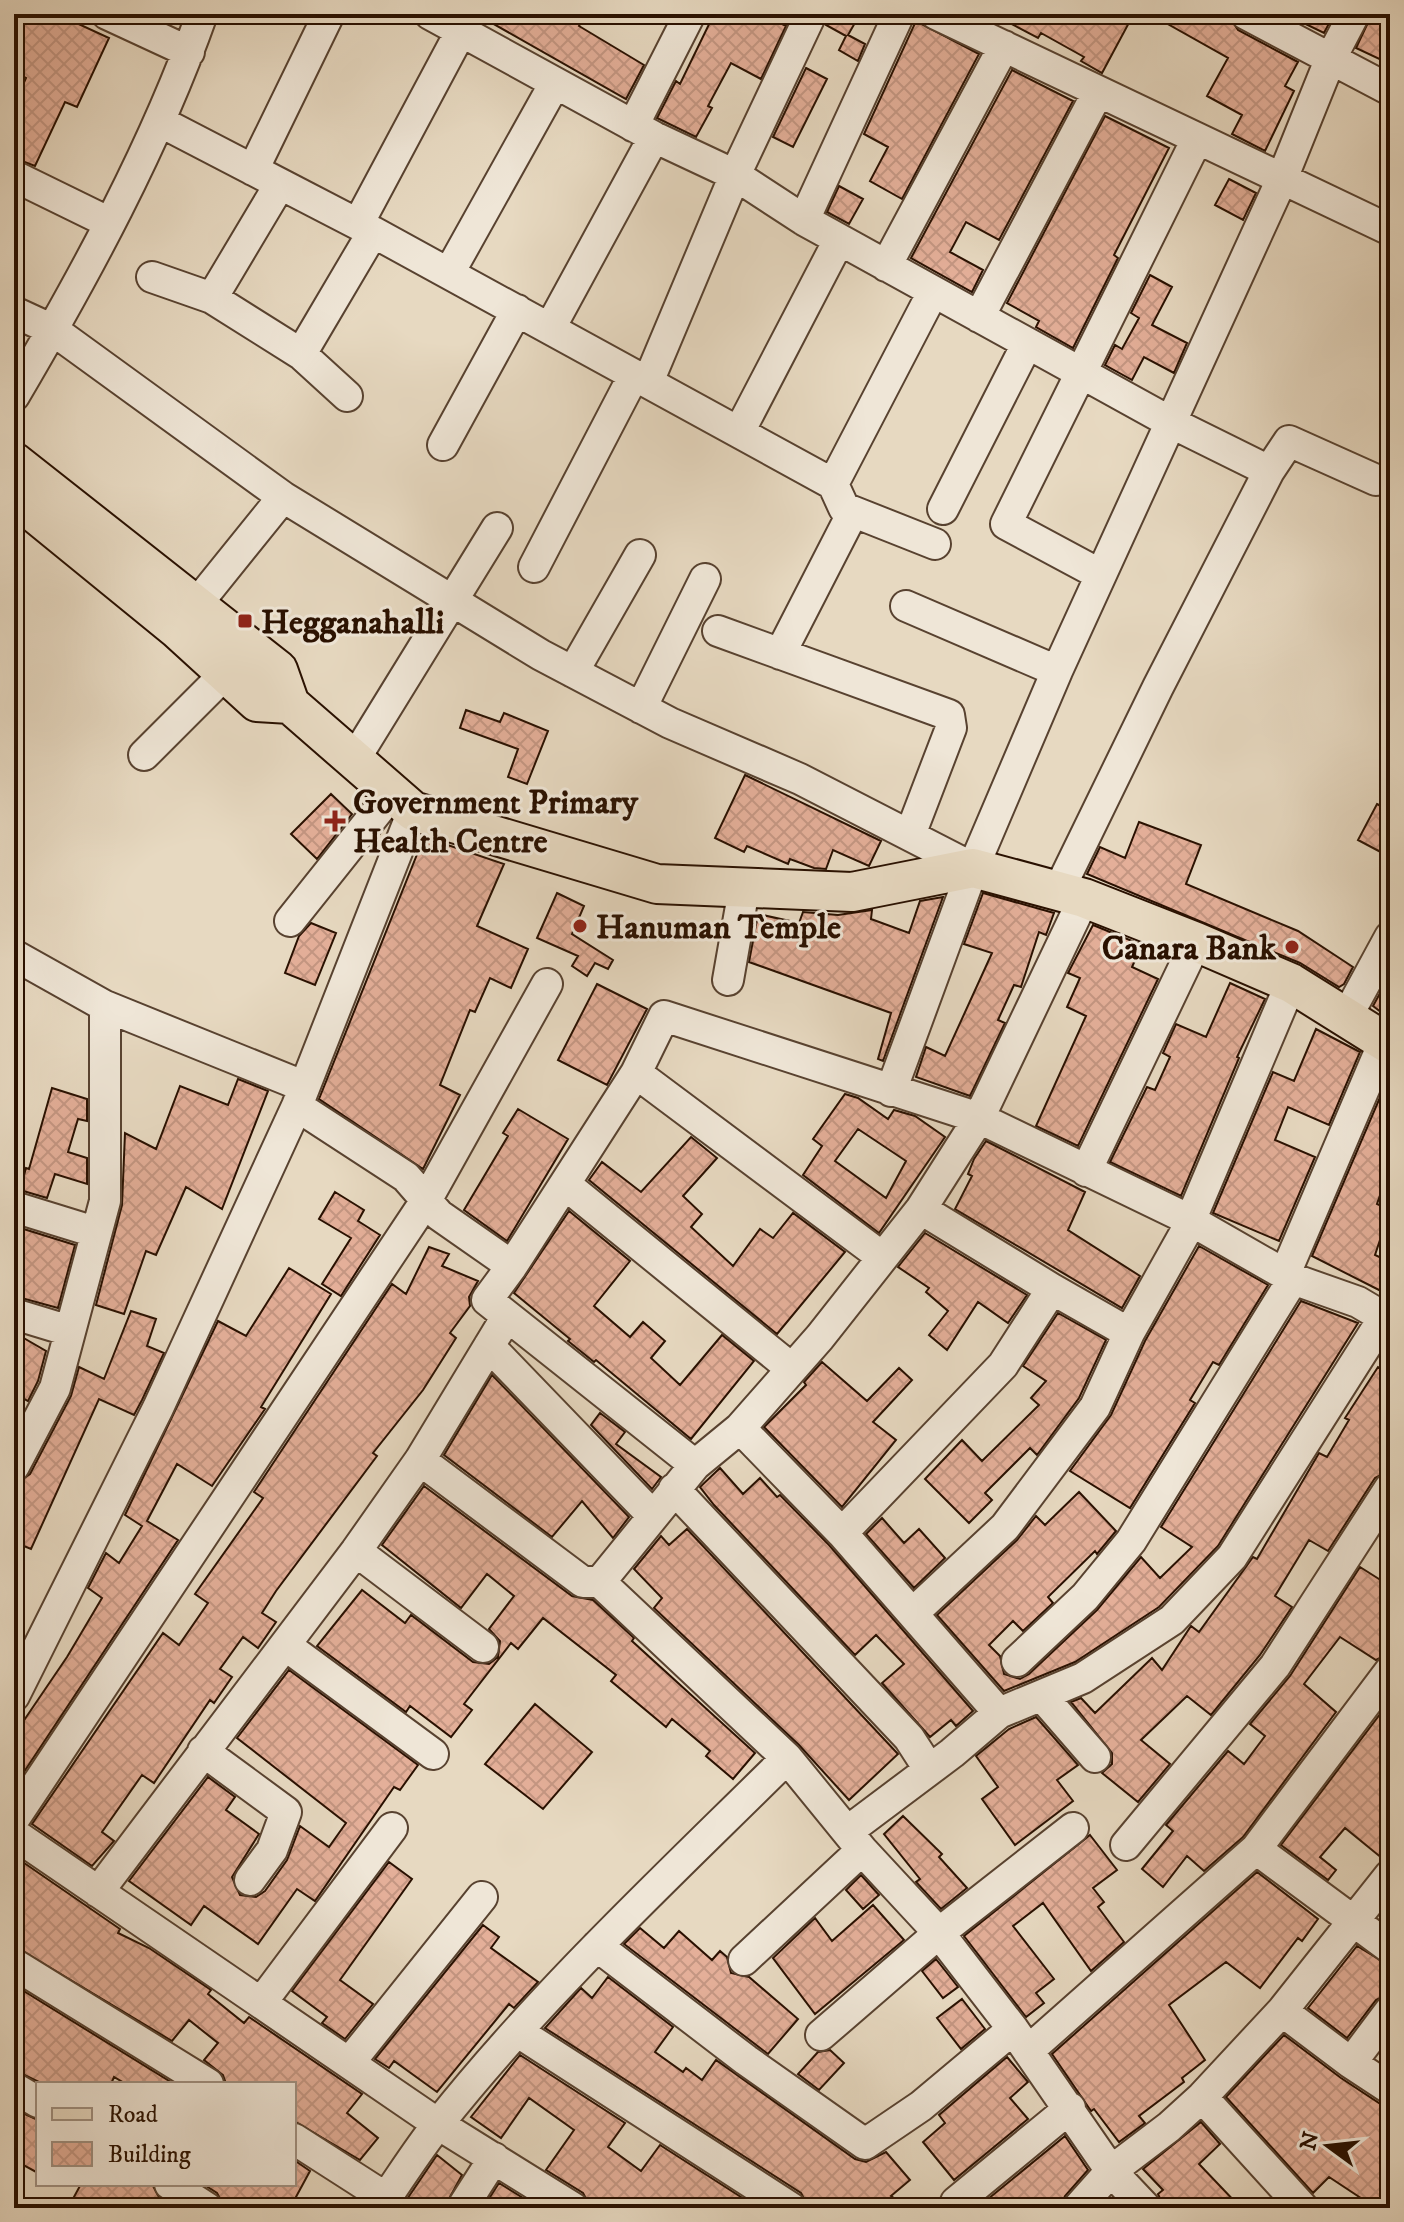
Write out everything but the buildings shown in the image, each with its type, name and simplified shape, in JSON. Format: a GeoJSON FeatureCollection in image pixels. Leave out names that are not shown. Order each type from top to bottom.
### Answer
{"type":"FeatureCollection","features":[{"type":"Feature","properties":{"kind":"main road"},"geometry":{"type":"LineString","coordinates":[[14,472],[186,617],[278,670],[290,704],[403,802],[657,884],[852,892],[973,868],[1072,894],[1196,942],[1291,983],[1387,1044]]}},
{"type":"Feature","properties":{"kind":"main road"},"geometry":{"type":"LineString","coordinates":[[186,617],[225,674],[257,702],[290,704]]}},
{"type":"Feature","properties":{"kind":"street"},"geometry":{"type":"LineString","coordinates":[[107,14],[189,52]]}},
{"type":"Feature","properties":{"kind":"street"},"geometry":{"type":"LineString","coordinates":[[14,396],[53,330],[159,121],[202,14]]}},
{"type":"Feature","properties":{"kind":"street"},"geometry":{"type":"LineString","coordinates":[[253,170],[329,14]]}},
{"type":"Feature","properties":{"kind":"street"},"geometry":{"type":"LineString","coordinates":[[430,14],[643,132],[735,175],[839,240],[1172,423],[1269,471]]}},
{"type":"Feature","properties":{"kind":"street"},"geometry":{"type":"LineString","coordinates":[[534,567],[641,378],[811,14]]}},
{"type":"Feature","properties":{"kind":"street"},"geometry":{"type":"LineString","coordinates":[[804,220],[899,14]]}},
{"type":"Feature","properties":{"kind":"street"},"geometry":{"type":"LineString","coordinates":[[936,14],[1390,230]]}},
{"type":"Feature","properties":{"kind":"street"},"geometry":{"type":"LineString","coordinates":[[1246,14],[1390,90]]}},
{"type":"Feature","properties":{"kind":"street"},"geometry":{"type":"LineString","coordinates":[[891,1091],[973,868],[1057,671],[1282,179],[1330,60],[1354,14]]}},
{"type":"Feature","properties":{"kind":"street"},"geometry":{"type":"LineString","coordinates":[[550,328],[643,132],[682,17]]}},
{"type":"Feature","properties":{"kind":"street"},"geometry":{"type":"LineString","coordinates":[[301,354],[461,31]]}},
{"type":"Feature","properties":{"kind":"street"},"geometry":{"type":"LineString","coordinates":[[886,266],[1004,46]]}},
{"type":"Feature","properties":{"kind":"street"},"geometry":{"type":"LineString","coordinates":[[449,273],[555,83]]}},
{"type":"Feature","properties":{"kind":"street"},"geometry":{"type":"LineString","coordinates":[[979,317],[1098,92]]}},
{"type":"Feature","properties":{"kind":"street"},"geometry":{"type":"LineString","coordinates":[[159,121],[366,228],[833,484],[844,508],[935,544]]}},
{"type":"Feature","properties":{"kind":"street"},"geometry":{"type":"LineString","coordinates":[[1101,575],[1006,524],[1197,139]]}},
{"type":"Feature","properties":{"kind":"street"},"geometry":{"type":"LineString","coordinates":[[14,176],[108,222]]}},
{"type":"Feature","properties":{"kind":"street"},"geometry":{"type":"LineString","coordinates":[[212,298],[280,184]]}},
{"type":"Feature","properties":{"kind":"street"},"geometry":{"type":"LineString","coordinates":[[739,432],[839,240]]}},
{"type":"Feature","properties":{"kind":"street"},"geometry":{"type":"LineString","coordinates":[[152,277],[212,298],[301,354],[347,396]]}},
{"type":"Feature","properties":{"kind":"street"},"geometry":{"type":"LineString","coordinates":[[833,484],[933,292]]}},
{"type":"Feature","properties":{"kind":"street"},"geometry":{"type":"LineString","coordinates":[[443,445],[517,310]]}},
{"type":"Feature","properties":{"kind":"street"},"geometry":{"type":"LineString","coordinates":[[14,312],[53,330],[283,497],[573,672],[641,708],[800,779],[973,868]]}},
{"type":"Feature","properties":{"kind":"street"},"geometry":{"type":"LineString","coordinates":[[943,509],[1027,344]]}},
{"type":"Feature","properties":{"kind":"street"},"geometry":{"type":"LineString","coordinates":[[600,1582],[695,1465],[740,1428],[792,1369],[921,1209],[979,1118],[1158,687],[1269,471],[1289,441],[1376,480]]}},
{"type":"Feature","properties":{"kind":"street"},"geometry":{"type":"LineString","coordinates":[[186,617],[283,497]]}},
{"type":"Feature","properties":{"kind":"street"},"geometry":{"type":"LineString","coordinates":[[780,654],[853,512]]}},
{"type":"Feature","properties":{"kind":"street"},"geometry":{"type":"LineString","coordinates":[[354,760],[497,528]]}},
{"type":"Feature","properties":{"kind":"street"},"geometry":{"type":"LineString","coordinates":[[573,672],[640,555]]}},
{"type":"Feature","properties":{"kind":"street"},"geometry":{"type":"LineString","coordinates":[[641,708],[705,579]]}},
{"type":"Feature","properties":{"kind":"street"},"geometry":{"type":"LineString","coordinates":[[906,606],[1057,671]]}},
{"type":"Feature","properties":{"kind":"street"},"geometry":{"type":"LineString","coordinates":[[718,631],[949,715],[951,728],[910,835]]}},
{"type":"Feature","properties":{"kind":"street"},"geometry":{"type":"LineString","coordinates":[[144,755],[225,674]]}},
{"type":"Feature","properties":{"kind":"street"},"geometry":{"type":"LineString","coordinates":[[290,921],[403,802]]}},
{"type":"Feature","properties":{"kind":"street"},"geometry":{"type":"LineString","coordinates":[[14,1696],[158,1408],[300,1096],[403,802]]}},
{"type":"Feature","properties":{"kind":"street"},"geometry":{"type":"LineString","coordinates":[[728,980],[744,889]]}},
{"type":"Feature","properties":{"kind":"street"},"geometry":{"type":"LineString","coordinates":[[1346,1018],[1390,937]]}},
{"type":"Feature","properties":{"kind":"street"},"geometry":{"type":"LineString","coordinates":[[1086,1171],[1196,942]]}},
{"type":"Feature","properties":{"kind":"street"},"geometry":{"type":"LineString","coordinates":[[14,955],[105,1006],[300,1096],[406,1177],[439,1215],[512,1266]]}},
{"type":"Feature","properties":{"kind":"street"},"geometry":{"type":"LineString","coordinates":[[913,1613],[1005,1527],[1095,1407],[1129,1333],[1190,1220],[1291,983]]}},
{"type":"Feature","properties":{"kind":"street"},"geometry":{"type":"LineString","coordinates":[[14,1819],[427,1199],[547,984]]}},
{"type":"Feature","properties":{"kind":"street"},"geometry":{"type":"LineString","coordinates":[[14,1466],[55,1388],[105,1201],[105,1006]]}},
{"type":"Feature","properties":{"kind":"street"},"geometry":{"type":"LineString","coordinates":[[695,1465],[487,1300],[566,1185],[636,1073],[664,1016],[979,1118],[1190,1220],[1289,1276],[1388,1315],[1232,1557],[1172,1620],[1093,1672],[999,1713],[929,1769],[855,1840],[744,1960]]}},
{"type":"Feature","properties":{"kind":"street"},"geometry":{"type":"LineString","coordinates":[[1017,1661],[1085,1597],[1131,1541],[1289,1276],[1387,1044]]}},
{"type":"Feature","properties":{"kind":"street"},"geometry":{"type":"LineString","coordinates":[[636,1073],[882,1257]]}},
{"type":"Feature","properties":{"kind":"street"},"geometry":{"type":"LineString","coordinates":[[566,1185],[792,1369]]}},
{"type":"Feature","properties":{"kind":"street"},"geometry":{"type":"LineString","coordinates":[[14,1207],[95,1232]]}},
{"type":"Feature","properties":{"kind":"street"},"geometry":{"type":"LineString","coordinates":[[921,1209],[1129,1333]]}},
{"type":"Feature","properties":{"kind":"street"},"geometry":{"type":"LineString","coordinates":[[842,1533],[1003,1365],[1052,1289]]}},
{"type":"Feature","properties":{"kind":"street"},"geometry":{"type":"LineString","coordinates":[[14,1314],[70,1331]]}},
{"type":"Feature","properties":{"kind":"street"},"geometry":{"type":"LineString","coordinates":[[98,1892],[356,1551],[420,1460],[506,1318]]}},
{"type":"Feature","properties":{"kind":"street"},"geometry":{"type":"LineString","coordinates":[[489,1346],[653,1516]]}},
{"type":"Feature","properties":{"kind":"street"},"geometry":{"type":"LineString","coordinates":[[740,1428],[842,1533],[999,1713]]}},
{"type":"Feature","properties":{"kind":"street"},"geometry":{"type":"LineString","coordinates":[[420,1460],[583,1582],[600,1582],[787,1758],[855,1840],[939,1933],[1070,2108],[1111,2171],[1146,2208]]}},
{"type":"Feature","properties":{"kind":"street"},"geometry":{"type":"LineString","coordinates":[[1126,1845],[1275,1666],[1390,1488]]}},
{"type":"Feature","properties":{"kind":"street"},"geometry":{"type":"LineString","coordinates":[[674,1489],[909,1738],[929,1769]]}},
{"type":"Feature","properties":{"kind":"street"},"geometry":{"type":"LineString","coordinates":[[356,1551],[483,1647]]}},
{"type":"Feature","properties":{"kind":"street"},"geometry":{"type":"LineString","coordinates":[[285,1645],[433,1754]]}},
{"type":"Feature","properties":{"kind":"street"},"geometry":{"type":"LineString","coordinates":[[597,1946],[746,2060],[865,2144],[1020,2040],[1256,1849],[1390,1671]]}},
{"type":"Feature","properties":{"kind":"street"},"geometry":{"type":"LineString","coordinates":[[1042,1696],[1095,1757]]}},
{"type":"Feature","properties":{"kind":"street"},"geometry":{"type":"LineString","coordinates":[[203,1751],[286,1812],[272,1850],[250,1880]]}},
{"type":"Feature","properties":{"kind":"street"},"geometry":{"type":"LineString","coordinates":[[296,2140],[382,2203],[438,2124],[518,2032],[597,1946],[787,1758]]}},
{"type":"Feature","properties":{"kind":"street"},"geometry":{"type":"LineString","coordinates":[[261,2003],[392,1828]]}},
{"type":"Feature","properties":{"kind":"street"},"geometry":{"type":"LineString","coordinates":[[821,2035],[939,1933],[1073,1828]]}},
{"type":"Feature","properties":{"kind":"street"},"geometry":{"type":"LineString","coordinates":[[14,1834],[438,2124],[573,2208]]}},
{"type":"Feature","properties":{"kind":"street"},"geometry":{"type":"LineString","coordinates":[[1256,1849],[1357,1920],[1390,1948]]}},
{"type":"Feature","properties":{"kind":"street"},"geometry":{"type":"LineString","coordinates":[[1078,2208],[1111,2171],[1169,2127],[1202,2097],[1282,2011],[1390,1875]]}},
{"type":"Feature","properties":{"kind":"street"},"geometry":{"type":"LineString","coordinates":[[349,2063],[482,1897]]}},
{"type":"Feature","properties":{"kind":"street"},"geometry":{"type":"LineString","coordinates":[[14,1964],[205,2082]]}},
{"type":"Feature","properties":{"kind":"street"},"geometry":{"type":"LineString","coordinates":[[1282,2011],[1389,2088]]}},
{"type":"Feature","properties":{"kind":"street"},"geometry":{"type":"LineString","coordinates":[[1351,2063],[1390,2011]]}},
{"type":"Feature","properties":{"kind":"street"},"geometry":{"type":"LineString","coordinates":[[518,2032],[791,2208]]}},
{"type":"Feature","properties":{"kind":"street"},"geometry":{"type":"LineString","coordinates":[[14,2088],[36,2101]]}},
{"type":"Feature","properties":{"kind":"street"},"geometry":{"type":"LineString","coordinates":[[1202,2097],[1303,2208]]}},
{"type":"Feature","properties":{"kind":"street"},"geometry":{"type":"LineString","coordinates":[[956,2202],[1070,2108]]}},
{"type":"Feature","properties":{"kind":"street"},"geometry":{"type":"LineString","coordinates":[[462,2208],[494,2158]]}},
{"type":"Feature","properties":{"kind":"street"},"geometry":{"type":"LineString","coordinates":[[173,2186],[207,2208]]}},
{"type":"Feature","properties":{"kind":"place","name":"Hegganahalli"},"geometry":{"type":"Point","coordinates":[245,621]}},
{"type":"Feature","properties":{"kind":"place","name":"Government Primary Health Centre"},"geometry":{"type":"Point","coordinates":[335,821]}},
{"type":"Feature","properties":{"kind":"place","name":"Hanuman Temple"},"geometry":{"type":"Point","coordinates":[580,926]}},
{"type":"Feature","properties":{"kind":"place","name":"Canara Bank"},"geometry":{"type":"Point","coordinates":[1292,947]}}]}
